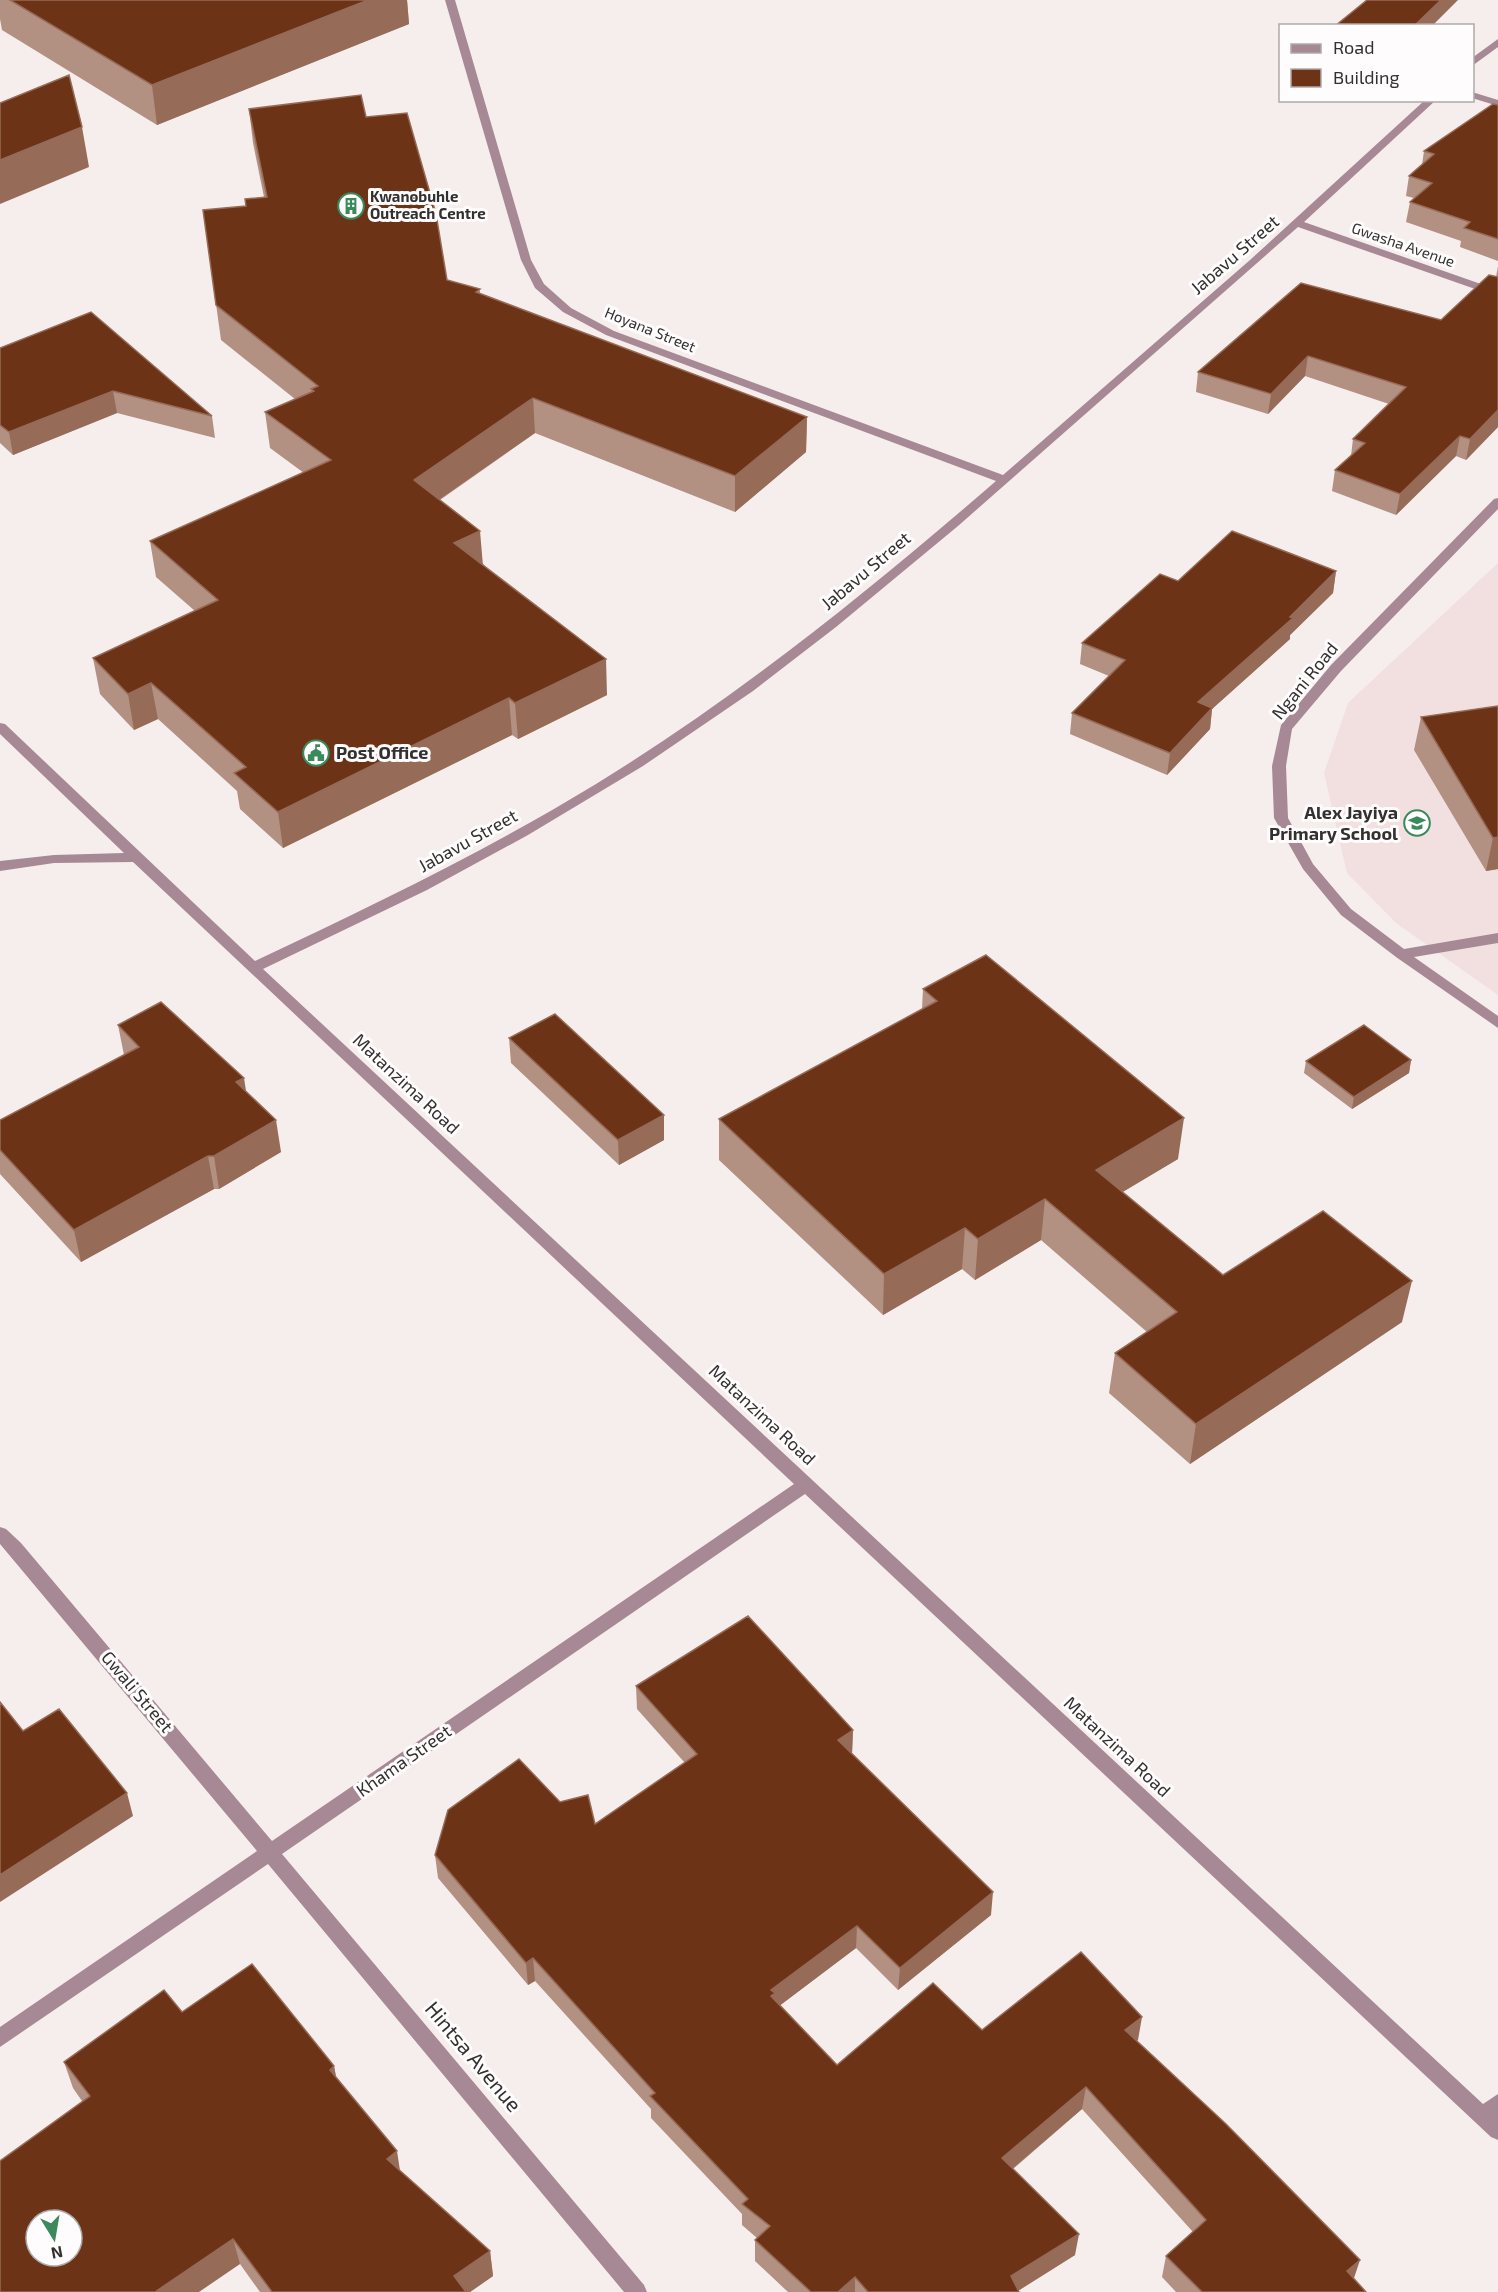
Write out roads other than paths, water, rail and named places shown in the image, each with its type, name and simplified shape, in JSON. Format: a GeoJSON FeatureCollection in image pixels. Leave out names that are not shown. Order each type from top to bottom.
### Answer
{"type":"FeatureCollection","features":[{"type":"Feature","properties":{"kind":"street","name":"Hoyana Street"},"geometry":{"type":"LineString","coordinates":[[450,0],[517,235],[539,286],[567,310],[610,333],[1004,480]]}},
{"type":"Feature","properties":{"kind":"street"},"geometry":{"type":"LineString","coordinates":[[1474,62],[1498,42]]}},
{"type":"Feature","properties":{"kind":"street"},"geometry":{"type":"LineString","coordinates":[[1474,95],[1498,103]]}},
{"type":"Feature","properties":{"kind":"street","name":"Jabavu Street"},"geometry":{"type":"LineString","coordinates":[[253,968],[445,875],[541,821],[651,754],[746,689],[812,639],[1004,480],[1299,224],[1429,102]]}},
{"type":"Feature","properties":{"kind":"street","name":"Gwasha Avenue"},"geometry":{"type":"LineString","coordinates":[[1299,224],[1498,294]]}},
{"type":"Feature","properties":{"kind":"street","name":"Ngani Road"},"geometry":{"type":"LineString","coordinates":[[1498,502],[1336,668],[1286,728],[1279,766],[1281,818],[1308,866],[1346,912],[1498,1023]]}},
{"type":"Feature","properties":{"kind":"street","name":"Matanzima Road"},"geometry":{"type":"LineString","coordinates":[[0,727],[253,968],[1498,2131]]}},
{"type":"Feature","properties":{"kind":"street"},"geometry":{"type":"LineString","coordinates":[[0,866],[54,859],[137,857]]}},
{"type":"Feature","properties":{"kind":"street"},"geometry":{"type":"LineString","coordinates":[[1401,954],[1498,938]]}},
{"type":"Feature","properties":{"kind":"street","name":"Khama Street"},"geometry":{"type":"LineString","coordinates":[[0,2038],[807,1484]]}},
{"type":"Feature","properties":{"kind":"street","name":"Gwali Street"},"geometry":{"type":"LineString","coordinates":[[0,1534],[15,1548],[271,1852]]}},
{"type":"Feature","properties":{"kind":"street","name":"Hintsa Avenue"},"geometry":{"type":"LineString","coordinates":[[271,1852],[637,2292]]}},
{"type":"Feature","properties":{"kind":"street"},"geometry":{"type":"LineString","coordinates":[[1483,2116],[1498,2103]]}},
{"type":"Feature","properties":{"kind":"place","name":"Kwanobuhle Outreach Centre"},"geometry":{"type":"Point","coordinates":[351,206]}},
{"type":"Feature","properties":{"kind":"place","name":"Post Office"},"geometry":{"type":"Point","coordinates":[316,753]}},
{"type":"Feature","properties":{"kind":"place","name":"Alex Jayiya Primary School"},"geometry":{"type":"Point","coordinates":[1417,823]}}]}
